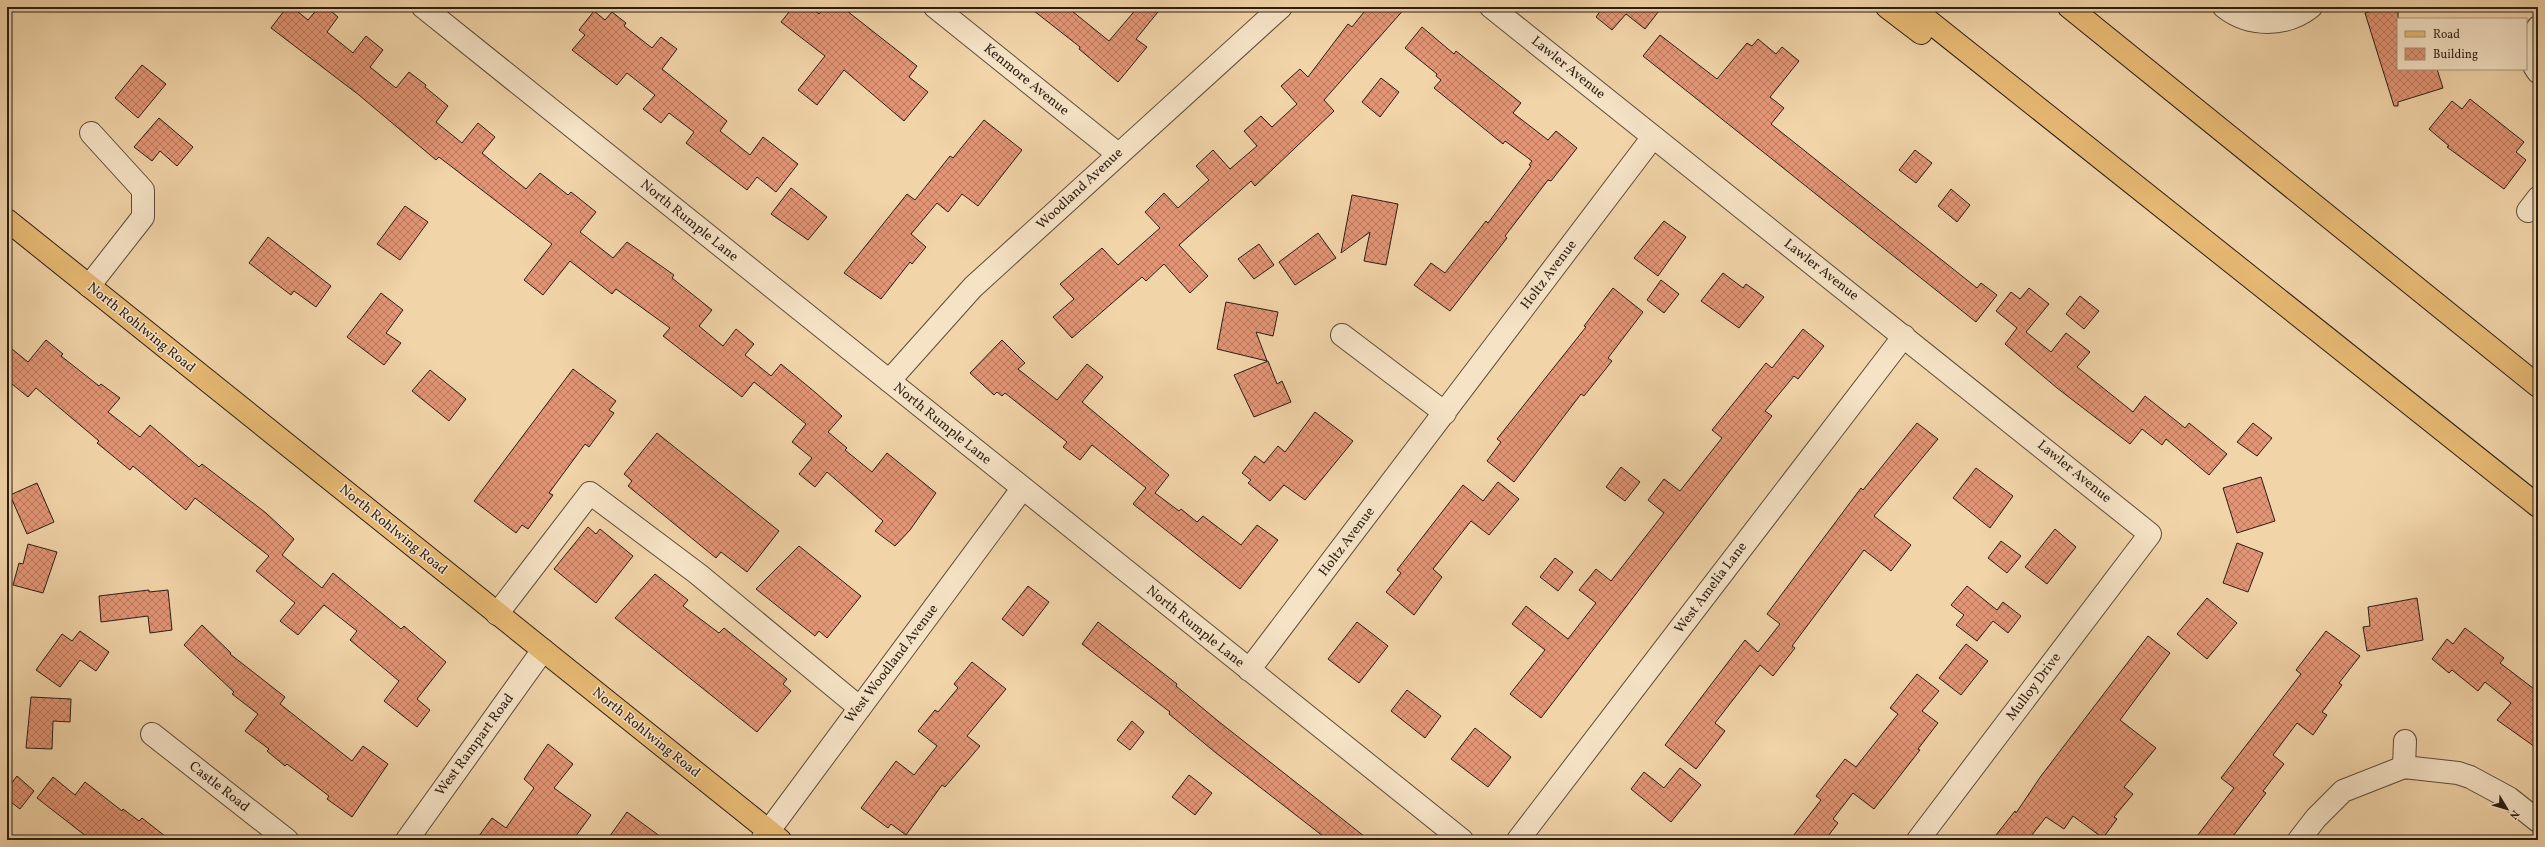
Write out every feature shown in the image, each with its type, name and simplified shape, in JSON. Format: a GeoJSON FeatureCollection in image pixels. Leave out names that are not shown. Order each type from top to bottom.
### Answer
{"type":"FeatureCollection","features":[{"type":"Feature","properties":{"kind":"main road"},"geometry":{"type":"LineString","coordinates":[[1888,7],[2012,102],[2115,169]]}},
{"type":"Feature","properties":{"kind":"main road"},"geometry":{"type":"LineString","coordinates":[[1911,7],[2538,506]]}},
{"type":"Feature","properties":{"kind":"main road"},"geometry":{"type":"LineString","coordinates":[[2069,7],[2538,386]]}},
{"type":"Feature","properties":{"kind":"main road","name":"North Rohlwing Road"},"geometry":{"type":"LineString","coordinates":[[7,220],[497,614],[544,650],[770,837]]}},
{"type":"Feature","properties":{"kind":"street","name":"North Rumple Lane"},"geometry":{"type":"LineString","coordinates":[[423,7],[1022,489],[1462,840]]}},
{"type":"Feature","properties":{"kind":"street","name":"Kenmore Avenue"},"geometry":{"type":"LineString","coordinates":[[935,7],[1118,154]]}},
{"type":"Feature","properties":{"kind":"street","name":"Woodland Avenue"},"geometry":{"type":"LineString","coordinates":[[889,381],[973,287],[1281,7]]}},
{"type":"Feature","properties":{"kind":"street","name":"Lawler Avenue"},"geometry":{"type":"LineString","coordinates":[[1491,7],[2150,534]]}},
{"type":"Feature","properties":{"kind":"street"},"geometry":{"type":"LineString","coordinates":[[2224,7],[2235,15],[2264,23],[2298,17],[2311,7]]}},
{"type":"Feature","properties":{"kind":"street"},"geometry":{"type":"LineString","coordinates":[[2538,27],[2536,32],[2534,66],[2538,72]]}},
{"type":"Feature","properties":{"kind":"street"},"geometry":{"type":"LineString","coordinates":[[89,286],[143,217],[143,190],[91,133]]}},
{"type":"Feature","properties":{"kind":"street","name":"Holtz Avenue"},"geometry":{"type":"LineString","coordinates":[[1249,670],[1653,137]]}},
{"type":"Feature","properties":{"kind":"street"},"geometry":{"type":"LineString","coordinates":[[1342,335],[1445,413]]}},
{"type":"Feature","properties":{"kind":"street","name":"West Amelia Lane"},"geometry":{"type":"LineString","coordinates":[[1518,840],[1904,336]]}},
{"type":"Feature","properties":{"kind":"street","name":"West Woodland Avenue"},"geometry":{"type":"LineString","coordinates":[[770,837],[860,708],[1022,489]]}},
{"type":"Feature","properties":{"kind":"street"},"geometry":{"type":"LineString","coordinates":[[497,614],[590,493],[698,574],[860,708]]}},
{"type":"Feature","properties":{"kind":"street","name":"Mulloy Drive"},"geometry":{"type":"LineString","coordinates":[[1918,840],[2150,534]]}},
{"type":"Feature","properties":{"kind":"street","name":"West Rampart Road"},"geometry":{"type":"LineString","coordinates":[[407,840],[544,650]]}},
{"type":"Feature","properties":{"kind":"street","name":"Castle Road"},"geometry":{"type":"LineString","coordinates":[[152,734],[287,840]]}},
{"type":"Feature","properties":{"kind":"street"},"geometry":{"type":"LineString","coordinates":[[2404,767],[2405,741]]}},
{"type":"Feature","properties":{"kind":"street"},"geometry":{"type":"LineString","coordinates":[[2299,840],[2316,818],[2343,792],[2363,782],[2404,767],[2458,773],[2484,783],[2509,798],[2538,821]]}},
{"type":"Feature","properties":{"kind":"building"},"geometry":{"type":"Polygon","coordinates":[[[287,7],[292,7],[308,20],[319,7],[326,7],[338,17],[327,32],[353,53],[366,36],[383,50],[370,67],[396,88],[409,72],[426,85],[425,87],[448,106],[436,122],[462,143],[478,123],[495,137],[482,153],[526,189],[540,173],[568,195],[571,192],[596,212],[580,232],[613,258],[627,242],[674,275],[672,278],[712,310],[699,326],[723,346],[736,329],[754,344],[745,355],[771,376],[781,364],[816,393],[842,416],[828,432],[847,448],[845,450],[872,472],[887,453],[936,493],[910,530],[895,546],[875,531],[883,521],[827,472],[815,487],[799,474],[812,458],[792,442],[806,424],[754,382],[742,397],[663,336],[670,328],[616,289],[612,294],[570,261],[543,295],[524,280],[552,244],[439,157],[436,160],[359,95],[271,28],[287,7]]]}},
{"type":"Feature","properties":{"kind":"building"},"geometry":{"type":"Polygon","coordinates":[[[793,7],[810,7],[819,14],[825,7],[842,7],[917,66],[909,77],[928,92],[904,121],[844,70],[817,105],[798,90],[825,56],[781,22],[793,7]]]}},
{"type":"Feature","properties":{"kind":"building"},"geometry":{"type":"Polygon","coordinates":[[[1029,7],[1067,7],[1109,41],[1138,7],[1162,7],[1136,39],[1147,47],[1118,82],[1079,49],[1080,47],[1029,7]]]}},
{"type":"Feature","properties":{"kind":"building"},"geometry":{"type":"Polygon","coordinates":[[[1368,7],[1406,7],[1324,100],[1334,111],[1255,186],[1251,181],[1179,245],[1208,276],[1190,293],[1164,264],[1146,281],[1142,277],[1072,338],[1053,317],[1074,299],[1060,284],[1102,248],[1118,265],[1160,228],[1145,212],[1164,193],[1178,208],[1209,180],[1196,166],[1213,150],[1230,169],[1257,146],[1244,131],[1261,116],[1272,127],[1297,104],[1281,86],[1300,69],[1308,77],[1348,24],[1352,27],[1368,7]]]}},
{"type":"Feature","properties":{"kind":"building"},"geometry":{"type":"Polygon","coordinates":[[[1603,7],[1662,7],[1645,29],[1626,14],[1612,30],[1596,17],[1603,7]]]}},
{"type":"Feature","properties":{"kind":"building"},"geometry":{"type":"Polygon","coordinates":[[[2386,7],[2398,7],[2397,70],[2437,70],[2443,88],[2398,102],[2398,106],[2394,106],[2365,13],[2386,7]]]}},
{"type":"Feature","properties":{"kind":"building"},"geometry":{"type":"Polygon","coordinates":[[[594,11],[605,20],[612,12],[626,23],[624,26],[652,48],[661,37],[677,49],[662,69],[727,121],[720,131],[750,155],[763,137],[798,164],[776,192],[757,177],[747,190],[686,143],[694,132],[669,113],[661,123],[643,109],[655,95],[627,73],[617,85],[572,50],[585,35],[579,30],[594,11]]]}},
{"type":"Feature","properties":{"kind":"building"},"geometry":{"type":"Polygon","coordinates":[[[1422,27],[1454,54],[1456,51],[1521,103],[1513,113],[1548,140],[1556,131],[1577,148],[1551,181],[1548,180],[1505,236],[1507,238],[1450,311],[1414,285],[1431,263],[1445,273],[1486,221],[1488,223],[1531,166],[1529,165],[1532,161],[1505,141],[1503,144],[1434,88],[1441,80],[1436,76],[1437,74],[1405,48],[1422,27]]]}},
{"type":"Feature","properties":{"kind":"building"},"geometry":{"type":"Polygon","coordinates":[[[1660,35],[1717,79],[1747,43],[1752,46],[1758,39],[1776,54],[1782,47],[1799,61],[1770,97],[1784,108],[1771,124],[1977,288],[1981,283],[1997,295],[1976,322],[1643,56],[1660,35]]]}},
{"type":"Feature","properties":{"kind":"building"},"geometry":{"type":"Polygon","coordinates":[[[142,65],[166,84],[138,118],[115,98],[142,65]]]}},
{"type":"Feature","properties":{"kind":"building"},"geometry":{"type":"Polygon","coordinates":[[[1381,78],[1399,92],[1380,117],[1362,102],[1381,78]]]}},
{"type":"Feature","properties":{"kind":"building"},"geometry":{"type":"Polygon","coordinates":[[[2470,99],[2524,142],[2516,152],[2526,160],[2504,189],[2447,147],[2449,146],[2429,129],[2452,101],[2462,109],[2470,99]]]}},
{"type":"Feature","properties":{"kind":"building"},"geometry":{"type":"Polygon","coordinates":[[[159,118],[193,147],[177,166],[160,151],[152,161],[134,147],[159,118]]]}},
{"type":"Feature","properties":{"kind":"building"},"geometry":{"type":"Polygon","coordinates":[[[984,120],[1022,150],[978,206],[962,194],[948,212],[937,203],[911,234],[926,247],[912,264],[910,262],[881,299],[844,273],[907,194],[915,200],[950,156],[953,158],[984,120]]]}},
{"type":"Feature","properties":{"kind":"building"},"geometry":{"type":"Polygon","coordinates":[[[1915,150],[1932,163],[1916,183],[1899,170],[1915,150]]]}},
{"type":"Feature","properties":{"kind":"building"},"geometry":{"type":"Polygon","coordinates":[[[791,188],[827,217],[808,240],[771,214],[791,188]]]}},
{"type":"Feature","properties":{"kind":"building"},"geometry":{"type":"Polygon","coordinates":[[[1951,189],[1970,205],[1957,222],[1938,206],[1951,189]]]}},
{"type":"Feature","properties":{"kind":"building"},"geometry":{"type":"Polygon","coordinates":[[[1352,195],[1398,204],[1386,265],[1364,261],[1370,232],[1341,253],[1352,195]]]}},
{"type":"Feature","properties":{"kind":"building"},"geometry":{"type":"Polygon","coordinates":[[[405,206],[428,222],[400,260],[377,244],[405,206]]]}},
{"type":"Feature","properties":{"kind":"building"},"geometry":{"type":"Polygon","coordinates":[[[1664,221],[1686,237],[1658,276],[1634,258],[1664,221]]]}},
{"type":"Feature","properties":{"kind":"building"},"geometry":{"type":"Polygon","coordinates":[[[1318,233],[1336,258],[1295,285],[1279,262],[1318,233]]]}},
{"type":"Feature","properties":{"kind":"building"},"geometry":{"type":"Polygon","coordinates":[[[268,237],[331,286],[316,307],[294,291],[291,295],[249,263],[268,237]]]}},
{"type":"Feature","properties":{"kind":"building"},"geometry":{"type":"Polygon","coordinates":[[[1259,244],[1274,265],[1254,279],[1238,259],[1259,244]]]}},
{"type":"Feature","properties":{"kind":"building"},"geometry":{"type":"Polygon","coordinates":[[[1723,273],[1743,288],[1746,284],[1764,297],[1739,328],[1701,301],[1723,273]]]}},
{"type":"Feature","properties":{"kind":"building"},"geometry":{"type":"Polygon","coordinates":[[[1661,280],[1679,294],[1664,313],[1647,300],[1661,280]]]}},
{"type":"Feature","properties":{"kind":"building"},"geometry":{"type":"Polygon","coordinates":[[[1613,288],[1643,312],[1608,358],[1612,361],[1584,396],[1581,394],[1514,482],[1487,461],[1501,442],[1497,439],[1586,327],[1584,326],[1613,288]]]}},
{"type":"Feature","properties":{"kind":"building"},"geometry":{"type":"Polygon","coordinates":[[[2029,288],[2049,304],[2026,332],[2051,352],[2066,333],[2090,352],[2077,367],[2133,412],[2145,396],[2185,428],[2189,423],[2227,454],[2209,475],[2166,439],[2162,445],[2142,429],[2130,444],[2057,388],[2005,344],[2017,328],[1996,311],[2011,292],[2020,299],[2029,288]]]}},
{"type":"Feature","properties":{"kind":"building"},"geometry":{"type":"Polygon","coordinates":[[[381,293],[403,310],[386,333],[401,343],[384,365],[347,337],[381,293]]]}},
{"type":"Feature","properties":{"kind":"building"},"geometry":{"type":"Polygon","coordinates":[[[2080,296],[2099,311],[2084,329],[2066,314],[2080,296]]]}},
{"type":"Feature","properties":{"kind":"building"},"geometry":{"type":"Polygon","coordinates":[[[1226,302],[1278,312],[1273,336],[1256,332],[1267,361],[1217,349],[1226,302]]]}},
{"type":"Feature","properties":{"kind":"building"},"geometry":{"type":"Polygon","coordinates":[[[1803,329],[1824,346],[1798,379],[1794,376],[1765,411],[1772,416],[1541,718],[1510,694],[1545,650],[1512,624],[1526,606],[1568,639],[1596,603],[1579,590],[1596,569],[1611,581],[1664,513],[1648,500],[1664,479],[1680,491],[1722,438],[1712,430],[1766,363],[1772,368],[1803,329]]]}},
{"type":"Feature","properties":{"kind":"building"},"geometry":{"type":"Polygon","coordinates":[[[46,340],[63,354],[61,356],[99,386],[101,384],[120,398],[108,412],[140,437],[150,425],[199,467],[202,464],[266,513],[294,539],[282,555],[322,588],[333,573],[401,629],[404,626],[446,662],[417,699],[430,710],[417,727],[384,701],[399,681],[350,640],[357,631],[324,605],[298,635],[280,621],[295,603],[256,571],[269,556],[195,498],[186,510],[133,466],[130,470],[97,443],[99,441],[36,388],[28,397],[7,380],[7,345],[28,362],[46,340]]]}},
{"type":"Feature","properties":{"kind":"building"},"geometry":{"type":"Polygon","coordinates":[[[1002,340],[1025,363],[1018,369],[1057,400],[1087,364],[1103,377],[1082,402],[1169,475],[1155,493],[1179,511],[1181,509],[1197,522],[1203,516],[1241,545],[1257,525],[1278,540],[1240,589],[1133,504],[1146,488],[1126,472],[1092,445],[1080,460],[1063,447],[1067,442],[1005,393],[1002,396],[997,392],[994,395],[970,373],[1002,340]]]}},
{"type":"Feature","properties":{"kind":"building"},"geometry":{"type":"Polygon","coordinates":[[[1268,361],[1277,384],[1282,381],[1291,402],[1254,417],[1234,375],[1268,361]]]}},
{"type":"Feature","properties":{"kind":"building"},"geometry":{"type":"Polygon","coordinates":[[[573,369],[616,401],[609,410],[614,413],[589,447],[585,444],[549,493],[553,495],[528,529],[522,525],[516,533],[474,501],[573,369]]]}},
{"type":"Feature","properties":{"kind":"building"},"geometry":{"type":"Polygon","coordinates":[[[430,370],[466,399],[449,421],[412,391],[430,370]]]}},
{"type":"Feature","properties":{"kind":"building"},"geometry":{"type":"Polygon","coordinates":[[[1315,412],[1353,441],[1305,500],[1284,485],[1270,501],[1248,483],[1251,480],[1242,473],[1255,456],[1264,463],[1278,446],[1285,452],[1315,412]]]}},
{"type":"Feature","properties":{"kind":"building"},"geometry":{"type":"Polygon","coordinates":[[[1917,423],[1938,439],[1874,516],[1911,545],[1891,571],[1864,550],[1792,646],[1795,648],[1773,676],[1760,665],[1715,723],[1725,731],[1696,769],[1665,745],[1745,640],[1758,652],[1780,624],[1767,614],[1861,488],[1863,490],[1917,423]]]}},
{"type":"Feature","properties":{"kind":"building"},"geometry":{"type":"Polygon","coordinates":[[[2253,423],[2272,438],[2257,456],[2237,442],[2253,423]]]}},
{"type":"Feature","properties":{"kind":"building"},"geometry":{"type":"Polygon","coordinates":[[[657,433],[779,531],[747,572],[721,552],[716,558],[628,486],[632,481],[624,474],[657,433]]]}},
{"type":"Feature","properties":{"kind":"building"},"geometry":{"type":"Polygon","coordinates":[[[1621,467],[1640,482],[1625,501],[1606,487],[1621,467]]]}},
{"type":"Feature","properties":{"kind":"building"},"geometry":{"type":"Polygon","coordinates":[[[1976,468],[2013,496],[1990,528],[1953,498],[1976,468]]]}},
{"type":"Feature","properties":{"kind":"building"},"geometry":{"type":"Polygon","coordinates":[[[2261,477],[2275,521],[2237,533],[2223,488],[2261,477]]]}},
{"type":"Feature","properties":{"kind":"building"},"geometry":{"type":"Polygon","coordinates":[[[1498,482],[1519,499],[1489,535],[1471,521],[1433,569],[1442,577],[1414,615],[1386,592],[1401,573],[1397,570],[1463,485],[1483,501],[1498,482]]]}},
{"type":"Feature","properties":{"kind":"building"},"geometry":{"type":"Polygon","coordinates":[[[37,483],[54,522],[27,534],[10,495],[37,483]]]}},
{"type":"Feature","properties":{"kind":"building"},"geometry":{"type":"Polygon","coordinates":[[[588,527],[596,534],[600,529],[633,556],[596,603],[554,569],[588,527]]]}},
{"type":"Feature","properties":{"kind":"building"},"geometry":{"type":"Polygon","coordinates":[[[2055,529],[2076,547],[2047,584],[2025,567],[2055,529]]]}},
{"type":"Feature","properties":{"kind":"building"},"geometry":{"type":"Polygon","coordinates":[[[2001,541],[2021,556],[2007,573],[1988,558],[2001,541]]]}},
{"type":"Feature","properties":{"kind":"building"},"geometry":{"type":"Polygon","coordinates":[[[2237,543],[2263,553],[2248,592],[2223,583],[2237,543]]]}},
{"type":"Feature","properties":{"kind":"building"},"geometry":{"type":"Polygon","coordinates":[[[28,544],[57,552],[43,593],[13,585],[19,563],[23,564],[28,544]]]}},
{"type":"Feature","properties":{"kind":"building"},"geometry":{"type":"Polygon","coordinates":[[[799,546],[861,596],[827,638],[819,631],[815,636],[756,589],[799,546]]]}},
{"type":"Feature","properties":{"kind":"building"},"geometry":{"type":"Polygon","coordinates":[[[1555,558],[1573,572],[1558,591],[1540,577],[1555,558]]]}},
{"type":"Feature","properties":{"kind":"building"},"geometry":{"type":"Polygon","coordinates":[[[655,574],[688,600],[683,606],[719,633],[724,628],[787,679],[783,684],[791,691],[757,732],[615,618],[655,574]]]}},
{"type":"Feature","properties":{"kind":"building"},"geometry":{"type":"Polygon","coordinates":[[[1028,586],[1049,602],[1023,636],[1002,619],[1028,586]]]}},
{"type":"Feature","properties":{"kind":"building"},"geometry":{"type":"Polygon","coordinates":[[[1967,586],[1997,610],[2003,602],[2021,616],[2008,633],[1993,621],[1977,641],[1956,625],[1964,615],[1951,605],[1967,586]]]}},
{"type":"Feature","properties":{"kind":"building"},"geometry":{"type":"Polygon","coordinates":[[[149,590],[149,592],[168,590],[172,630],[150,633],[148,616],[101,622],[99,596],[149,590]]]}},
{"type":"Feature","properties":{"kind":"building"},"geometry":{"type":"Polygon","coordinates":[[[2207,598],[2237,623],[2207,659],[2177,634],[2207,598]]]}},
{"type":"Feature","properties":{"kind":"building"},"geometry":{"type":"Polygon","coordinates":[[[2417,598],[2423,640],[2367,651],[2363,627],[2370,626],[2368,607],[2417,598]]]}},
{"type":"Feature","properties":{"kind":"building"},"geometry":{"type":"Polygon","coordinates":[[[1098,622],[1177,684],[1176,686],[1218,721],[1369,840],[1328,840],[1216,753],[1169,714],[1170,712],[1082,644],[1098,622]]]}},
{"type":"Feature","properties":{"kind":"building"},"geometry":{"type":"Polygon","coordinates":[[[1357,622],[1388,646],[1359,683],[1328,659],[1357,622]]]}},
{"type":"Feature","properties":{"kind":"building"},"geometry":{"type":"Polygon","coordinates":[[[202,625],[231,653],[230,654],[285,697],[280,704],[352,761],[363,746],[388,764],[352,817],[327,799],[329,796],[287,764],[285,766],[267,751],[269,749],[245,731],[258,714],[232,694],[234,692],[184,645],[202,625]]]}},
{"type":"Feature","properties":{"kind":"building"},"geometry":{"type":"Polygon","coordinates":[[[2465,628],[2504,658],[2500,663],[2538,692],[2538,749],[2497,720],[2511,703],[2485,682],[2478,691],[2452,670],[2449,673],[2432,659],[2447,639],[2453,644],[2465,628]]]}},
{"type":"Feature","properties":{"kind":"building"},"geometry":{"type":"Polygon","coordinates":[[[80,631],[109,652],[96,671],[80,660],[60,687],[36,670],[62,634],[72,641],[80,631]]]}},
{"type":"Feature","properties":{"kind":"building"},"geometry":{"type":"Polygon","coordinates":[[[2326,631],[2360,656],[2339,683],[2342,685],[2322,712],[2327,715],[2313,735],[2297,723],[2273,755],[2284,764],[2263,791],[2266,793],[2230,840],[2194,840],[2234,788],[2221,778],[2301,674],[2296,670],[2326,631]]]}},
{"type":"Feature","properties":{"kind":"building"},"geometry":{"type":"Polygon","coordinates":[[[2148,636],[2170,653],[2120,720],[2156,748],[2124,787],[2133,794],[2114,817],[2117,819],[2103,838],[2073,816],[2064,829],[2046,817],[2028,840],[1992,840],[2015,811],[2016,813],[2041,776],[2148,636]]]}},
{"type":"Feature","properties":{"kind":"building"},"geometry":{"type":"Polygon","coordinates":[[[1966,644],[1988,661],[1961,695],[1939,678],[1966,644]]]}},
{"type":"Feature","properties":{"kind":"building"},"geometry":{"type":"Polygon","coordinates":[[[972,662],[1006,689],[967,736],[980,746],[945,787],[942,785],[906,835],[891,824],[888,828],[861,808],[896,761],[914,775],[937,746],[918,731],[935,710],[938,712],[958,688],[954,684],[972,662]]]}},
{"type":"Feature","properties":{"kind":"building"},"geometry":{"type":"Polygon","coordinates":[[[1917,674],[1939,691],[1922,711],[1938,723],[1918,749],[1920,750],[1874,809],[1853,793],[1833,819],[1838,823],[1825,840],[1790,840],[1821,800],[1816,796],[1845,759],[1856,767],[1898,714],[1890,708],[1917,674]]]}},
{"type":"Feature","properties":{"kind":"building"},"geometry":{"type":"Polygon","coordinates":[[[1407,690],[1441,716],[1425,738],[1391,711],[1407,690]]]}},
{"type":"Feature","properties":{"kind":"building"},"geometry":{"type":"Polygon","coordinates":[[[31,697],[71,699],[70,722],[53,721],[52,749],[26,748],[31,697]]]}},
{"type":"Feature","properties":{"kind":"building"},"geometry":{"type":"Polygon","coordinates":[[[1132,721],[1144,732],[1130,750],[1117,740],[1132,721]]]}},
{"type":"Feature","properties":{"kind":"building"},"geometry":{"type":"Polygon","coordinates":[[[1475,728],[1511,757],[1488,787],[1451,759],[1475,728]]]}},
{"type":"Feature","properties":{"kind":"building"},"geometry":{"type":"Polygon","coordinates":[[[548,744],[573,764],[554,788],[591,815],[573,840],[476,840],[492,818],[506,828],[534,788],[524,779],[548,744]]]}},
{"type":"Feature","properties":{"kind":"building"},"geometry":{"type":"Polygon","coordinates":[[[1680,768],[1701,785],[1671,822],[1631,789],[1644,772],[1664,788],[1680,768]]]}},
{"type":"Feature","properties":{"kind":"building"},"geometry":{"type":"Polygon","coordinates":[[[1189,775],[1212,793],[1195,815],[1172,797],[1189,775]]]}},
{"type":"Feature","properties":{"kind":"building"},"geometry":{"type":"Polygon","coordinates":[[[17,776],[34,791],[20,809],[7,799],[7,789],[17,776]]]}},
{"type":"Feature","properties":{"kind":"building"},"geometry":{"type":"Polygon","coordinates":[[[53,777],[75,795],[85,782],[122,811],[123,809],[139,821],[142,818],[170,840],[91,840],[37,798],[53,777]]]}},
{"type":"Feature","properties":{"kind":"building"},"geometry":{"type":"Polygon","coordinates":[[[627,812],[665,840],[607,840],[627,812]]]}}]}
